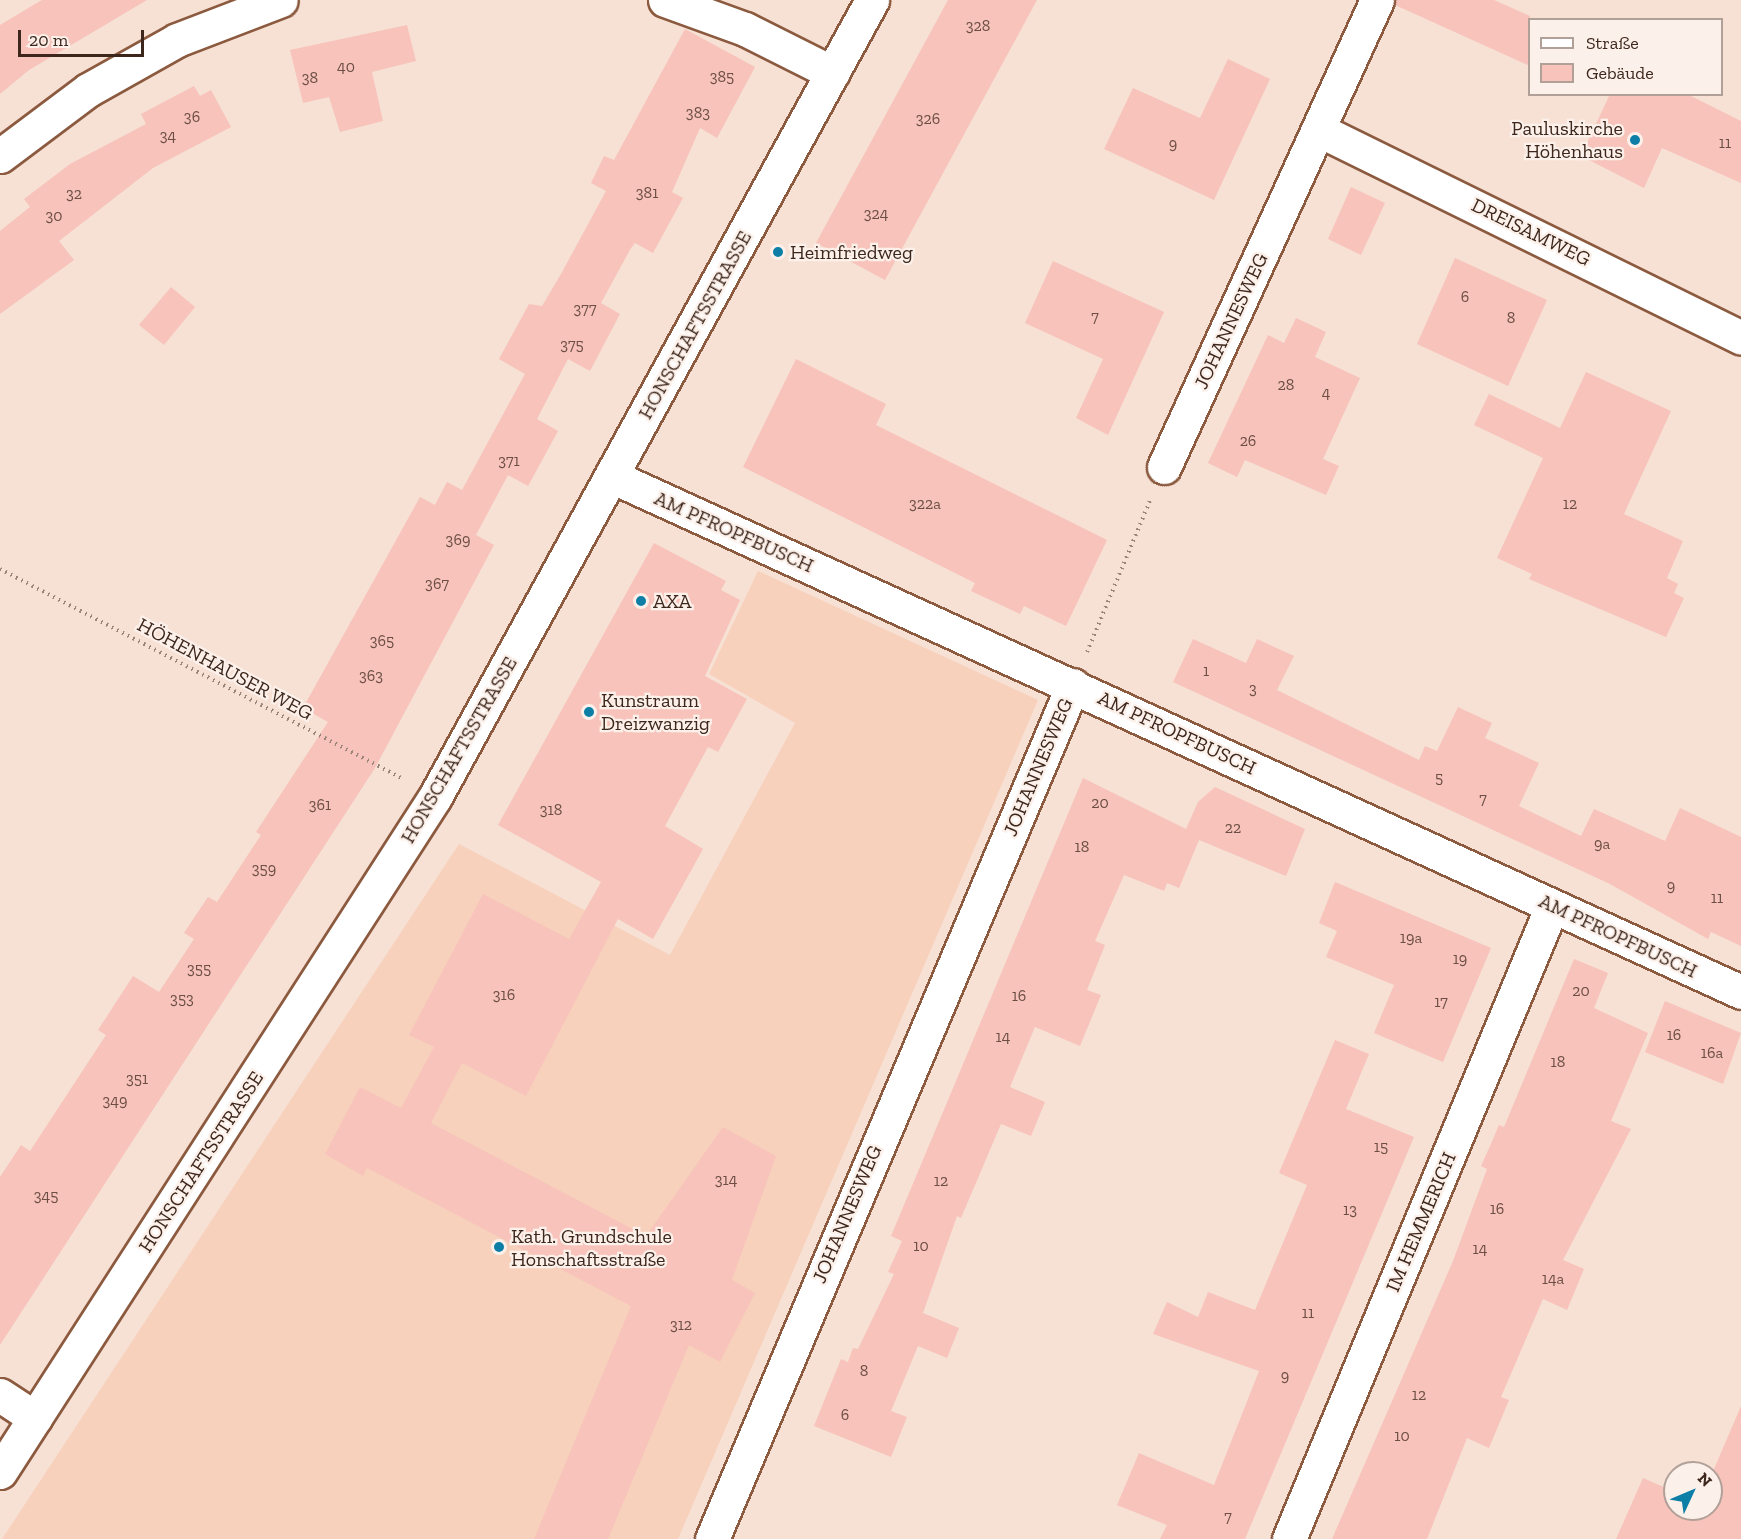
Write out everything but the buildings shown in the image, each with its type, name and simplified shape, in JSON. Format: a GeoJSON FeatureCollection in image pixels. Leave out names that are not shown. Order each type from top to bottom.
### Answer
{"type":"FeatureCollection","features":[{"type":"Feature","properties":{"kind":"street"},"geometry":{"type":"LineString","coordinates":[[0,156],[108,79],[177,40],[280,0]]}},
{"type":"Feature","properties":{"kind":"street"},"geometry":{"type":"LineString","coordinates":[[665,0],[745,29],[833,73]]}},
{"type":"Feature","properties":{"kind":"street","name":"HONSCHAFTSSTRASSE"},"geometry":{"type":"LineString","coordinates":[[0,1472],[435,796],[872,0]]}},
{"type":"Feature","properties":{"kind":"street","name":"JOHANNESWEG"},"geometry":{"type":"LineString","coordinates":[[1164,467],[1377,0]]}},
{"type":"Feature","properties":{"kind":"street","name":"DREISAMWEG"},"geometry":{"type":"LineString","coordinates":[[1318,130],[1741,338]]}},
{"type":"Feature","properties":{"kind":"street","name":"AM PFROPFBUSCH"},"geometry":{"type":"LineString","coordinates":[[611,476],[1741,992]]}},
{"type":"Feature","properties":{"kind":"street","name":"JOHANNESWEG"},"geometry":{"type":"LineString","coordinates":[[712,1539],[801,1321],[1073,685]]}},
{"type":"Feature","properties":{"kind":"street","name":"IM HEMMERICH"},"geometry":{"type":"LineString","coordinates":[[1289,1539],[1552,906]]}},
{"type":"Feature","properties":{"kind":"street"},"geometry":{"type":"LineString","coordinates":[[0,1395],[35,1418]]}},
{"type":"Feature","properties":{"kind":"path","name":"JOHANNESWEG"},"geometry":{"type":"LineString","coordinates":[[1073,685],[1164,467]]}},
{"type":"Feature","properties":{"kind":"path","name":"HÖHENHAUSER WEG"},"geometry":{"type":"LineString","coordinates":[[0,569],[435,796]]}},
{"type":"Feature","properties":{"kind":"shaded area","name":"Kath. Grundschule Honschaftsstraße"},"geometry":{"type":"Polygon","coordinates":[[[758,571],[1038,700],[678,1539],[2,1539],[459,844],[670,955],[795,723],[709,674],[758,571]]]}},
{"type":"Feature","properties":{"kind":"place","name":"Pauluskirche Höhenhaus"},"geometry":{"type":"Point","coordinates":[1635,140]}},
{"type":"Feature","properties":{"kind":"place","name":"Heimfriedweg"},"geometry":{"type":"Point","coordinates":[778,252]}},
{"type":"Feature","properties":{"kind":"place","name":"AXA"},"geometry":{"type":"Point","coordinates":[641,601]}},
{"type":"Feature","properties":{"kind":"place","name":"Kunstraum Dreizwanzig"},"geometry":{"type":"Point","coordinates":[589,712]}},
{"type":"Feature","properties":{"kind":"place","name":"Kath. Grundschule Honschaftsstraße"},"geometry":{"type":"Point","coordinates":[499,1247]}}]}
